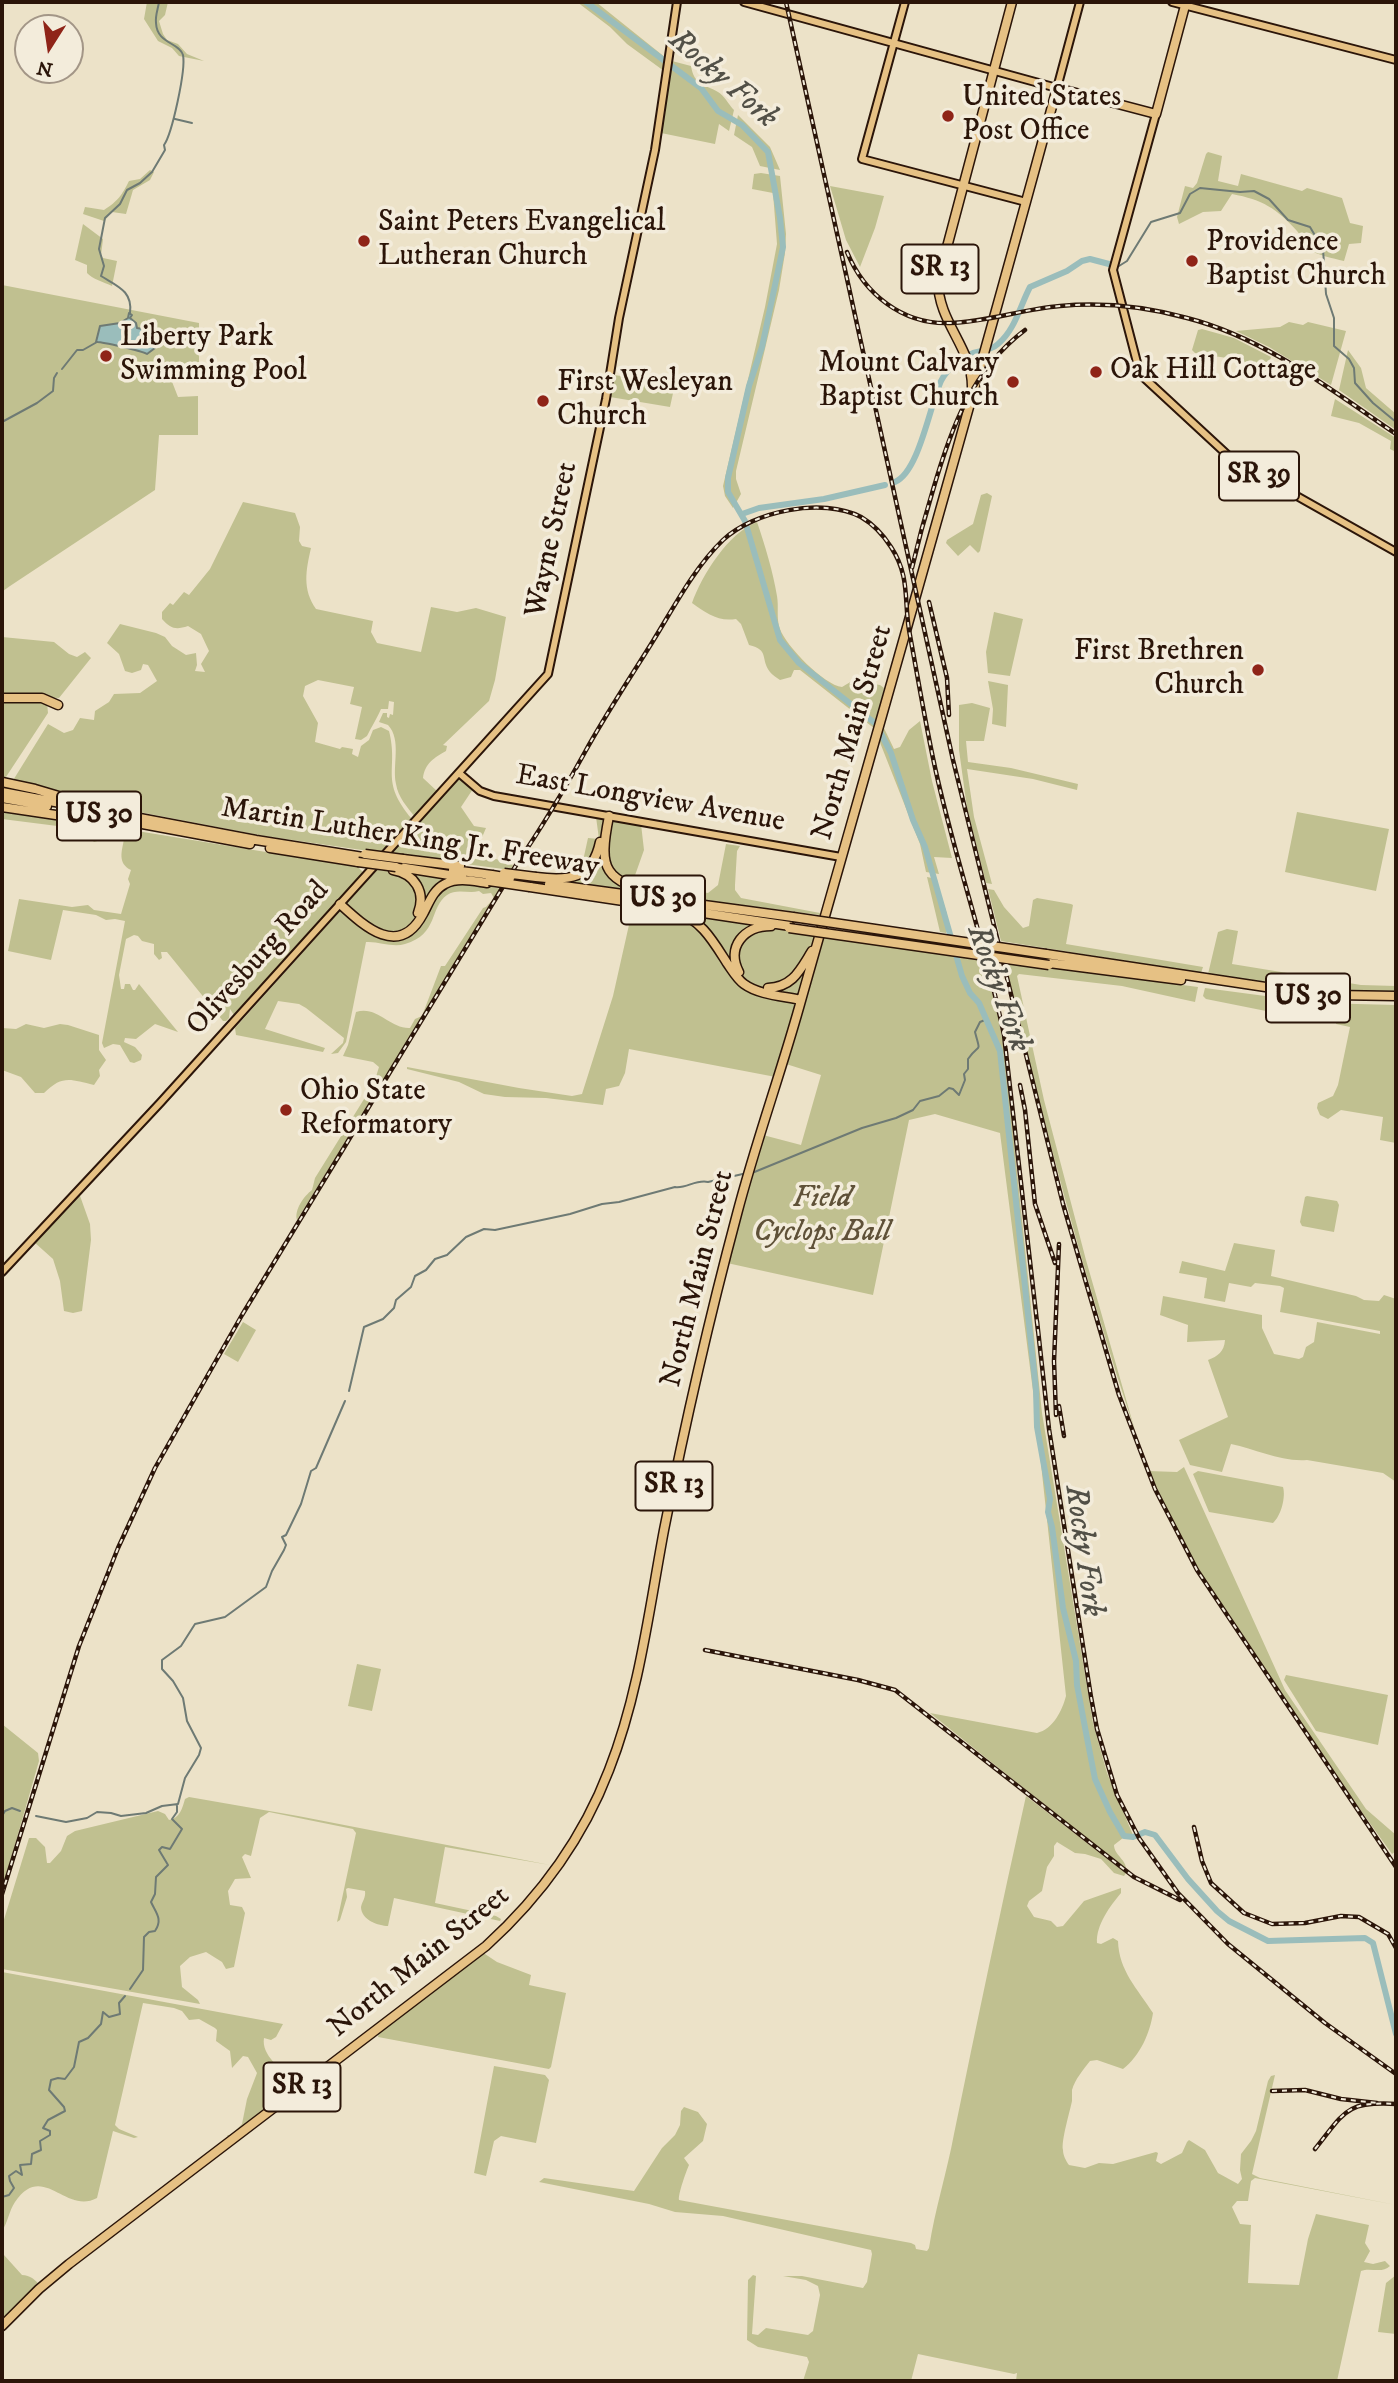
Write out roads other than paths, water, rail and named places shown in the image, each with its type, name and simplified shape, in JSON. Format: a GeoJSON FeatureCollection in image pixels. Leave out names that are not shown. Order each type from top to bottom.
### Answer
{"type":"FeatureCollection","features":[{"type":"Feature","properties":{"kind":"highway","name":"SR 13"},"geometry":{"type":"LineString","coordinates":[[971,402],[972,379],[967,360],[942,309],[938,285],[941,265],[1012,2]]}},
{"type":"Feature","properties":{"kind":"highway"},"geometry":{"type":"LineString","coordinates":[[1057,88],[1156,114],[1186,3]]}},
{"type":"Feature","properties":{"kind":"highway","name":"North Main Street"},"geometry":{"type":"LineString","coordinates":[[2,2326],[69,2264],[486,1946],[535,1897],[570,1847],[599,1794],[624,1725],[704,1341],[749,1174],[876,740],[1057,88]]}},
{"type":"Feature","properties":{"kind":"highway"},"geometry":{"type":"LineString","coordinates":[[2,698],[38,698],[58,705]]}},
{"type":"Feature","properties":{"kind":"highway"},"geometry":{"type":"LineString","coordinates":[[2,782],[167,823]]}},
{"type":"Feature","properties":{"kind":"highway","name":"Martin Luther King Jr. Freeway"},"geometry":{"type":"LineString","coordinates":[[2,792],[334,855]]}},
{"type":"Feature","properties":{"kind":"highway","name":"Martin Luther King Jr. Freeway"},"geometry":{"type":"LineString","coordinates":[[2,798],[196,834],[360,859],[1048,958],[1076,966],[1187,978]]}},
{"type":"Feature","properties":{"kind":"highway"},"geometry":{"type":"LineString","coordinates":[[2,807],[196,834]]}},
{"type":"Feature","properties":{"kind":"highway"},"geometry":{"type":"LineString","coordinates":[[532,884],[568,879],[589,868],[598,852],[607,816]]}},
{"type":"Feature","properties":{"kind":"highway"},"geometry":{"type":"LineString","coordinates":[[607,816],[603,854],[608,869],[621,881],[638,889],[678,899],[792,921]]}},
{"type":"Feature","properties":{"kind":"highway"},"geometry":{"type":"LineString","coordinates":[[342,902],[371,926],[380,930],[394,932],[407,927],[420,909],[421,893],[398,864]]}},
{"type":"Feature","properties":{"kind":"highway"},"geometry":{"type":"LineString","coordinates":[[342,902],[371,931],[392,936],[403,934],[414,927],[432,897],[443,885],[460,880],[491,878]]}},
{"type":"Feature","properties":{"kind":"highway","name":"Martin Luther King Jr. Freeway"},"geometry":{"type":"LineString","coordinates":[[532,884],[579,894],[792,921]]}},
{"type":"Feature","properties":{"kind":"highway"},"geometry":{"type":"LineString","coordinates":[[579,894],[685,915],[705,930],[745,985],[760,991],[802,997]]}},
{"type":"Feature","properties":{"kind":"highway"},"geometry":{"type":"LineString","coordinates":[[792,921],[757,927],[745,933],[735,946],[735,960],[740,974],[749,982],[802,997]]}},
{"type":"Feature","properties":{"kind":"highway"},"geometry":{"type":"LineString","coordinates":[[768,988],[782,986],[794,979],[818,939]]}},
{"type":"Feature","properties":{"kind":"highway","name":"Martin Luther King Jr. Freeway"},"geometry":{"type":"LineString","coordinates":[[1048,958],[1065,956],[1321,999],[1396,1002]]}},
{"type":"Feature","properties":{"kind":"highway","name":"Martin Luther King Jr. Freeway"},"geometry":{"type":"LineString","coordinates":[[1220,983],[1334,995],[1396,996]]}},
{"type":"Feature","properties":{"kind":"main road","name":"Wayne Street"},"geometry":{"type":"LineString","coordinates":[[548,674],[655,150],[677,2]]}},
{"type":"Feature","properties":{"kind":"main road"},"geometry":{"type":"LineString","coordinates":[[744,2],[1057,88]]}},
{"type":"Feature","properties":{"kind":"main road"},"geometry":{"type":"LineString","coordinates":[[905,2],[862,159],[1026,202]]}},
{"type":"Feature","properties":{"kind":"main road","name":"North Main Street"},"geometry":{"type":"LineString","coordinates":[[1057,88],[1080,2]]}},
{"type":"Feature","properties":{"kind":"main road"},"geometry":{"type":"LineString","coordinates":[[1172,2],[1186,3],[1396,60]]}},
{"type":"Feature","properties":{"kind":"main road","name":"SR 39"},"geometry":{"type":"LineString","coordinates":[[1156,114],[1114,265],[1114,276],[1140,374],[1230,458],[1396,552]]}},
{"type":"Feature","properties":{"kind":"main road","name":"Olivesburg Road"},"geometry":{"type":"LineString","coordinates":[[2,1272],[139,1126],[548,674]]}},
{"type":"Feature","properties":{"kind":"main road","name":"East Longview Avenue"},"geometry":{"type":"LineString","coordinates":[[459,773],[477,789],[488,794],[841,857]]}},
{"type":"Feature","properties":{"kind":"water"},"geometry":{"type":"Polygon","coordinates":[[[129,313],[137,328],[148,330],[155,348],[147,354],[96,342],[100,326],[120,323],[128,318],[129,313]]]}},
{"type":"Feature","properties":{"kind":"waterway"},"geometry":{"type":"LineString","coordinates":[[130,313],[126,294],[101,276],[104,266],[99,249],[105,218],[120,204],[127,190],[152,172],[165,150],[164,145],[174,116],[183,55],[157,30],[159,2]]}},
{"type":"Feature","properties":{"kind":"waterway","name":"Rocky Fork"},"geometry":{"type":"LineString","coordinates":[[586,2],[701,88],[718,111],[742,125],[768,152],[783,247],[762,347],[749,386],[728,478],[728,492],[745,521],[780,640],[799,663],[876,724],[891,753],[913,820],[925,847],[962,976],[970,993],[979,1003],[1000,1051],[1036,1390],[1037,1427],[1050,1499],[1048,1512],[1095,1779],[1124,1836],[1133,1837],[1145,1832],[1155,1835],[1188,1879],[1229,1921],[1268,1941],[1365,1938],[1373,1943],[1396,2034]]}},
{"type":"Feature","properties":{"kind":"waterway"},"geometry":{"type":"LineString","coordinates":[[175,119],[192,123]]}},
{"type":"Feature","properties":{"kind":"waterway"},"geometry":{"type":"LineString","coordinates":[[1119,266],[1127,261],[1151,222],[1180,213],[1190,194],[1200,188],[1254,191],[1269,199],[1288,220],[1310,227],[1323,249],[1326,294],[1334,318],[1334,346],[1349,359],[1354,368],[1355,383],[1396,422]]}},
{"type":"Feature","properties":{"kind":"waterway"},"geometry":{"type":"LineString","coordinates":[[895,482],[903,476],[917,452],[941,381],[964,357],[993,348],[1004,338],[1013,325],[1030,287],[1067,271],[1082,261],[1090,259],[1109,264]]}},
{"type":"Feature","properties":{"kind":"waterway"},"geometry":{"type":"LineString","coordinates":[[62,369],[77,350],[83,350],[97,342]]}},
{"type":"Feature","properties":{"kind":"waterway"},"geometry":{"type":"LineString","coordinates":[[2,422],[53,391],[57,373]]}},
{"type":"Feature","properties":{"kind":"waterway"},"geometry":{"type":"LineString","coordinates":[[742,514],[759,508],[824,499],[885,485]]}},
{"type":"Feature","properties":{"kind":"waterway"},"geometry":{"type":"LineString","coordinates":[[752,1173],[862,1128],[896,1118],[913,1110],[920,1101],[939,1096],[949,1088],[959,1095],[965,1080],[964,1074],[968,1069],[968,1059],[978,1048],[975,1032],[980,1022],[985,1020]]}},
{"type":"Feature","properties":{"kind":"waterway"},"geometry":{"type":"LineString","coordinates":[[349,1391],[364,1327],[383,1319],[394,1308],[396,1300],[411,1287],[415,1276],[426,1270],[435,1259],[447,1255],[466,1237],[484,1229],[495,1230],[675,1187],[747,1173]]}},
{"type":"Feature","properties":{"kind":"waterway"},"geometry":{"type":"LineString","coordinates":[[36,1816],[66,1822],[87,1818],[97,1812],[121,1816],[146,1813],[162,1806],[178,1804],[185,1778],[201,1748],[187,1721],[183,1698],[162,1669],[162,1660],[181,1646],[195,1624],[225,1617],[266,1587],[286,1545],[282,1537],[286,1535],[301,1504],[311,1471],[316,1468],[345,1401]]}},
{"type":"Feature","properties":{"kind":"waterway"},"geometry":{"type":"LineString","coordinates":[[130,1989],[143,1970],[144,1937],[155,1931],[158,1923],[158,1916],[151,1902],[155,1894],[156,1877],[168,1865],[159,1850],[162,1847],[170,1849],[182,1829],[172,1819],[177,1812],[177,1804]]}},
{"type":"Feature","properties":{"kind":"waterway"},"geometry":{"type":"LineString","coordinates":[[2,1816],[12,1808],[20,1811]]}},
{"type":"Feature","properties":{"kind":"waterway"},"geometry":{"type":"LineString","coordinates":[[2,2197],[9,2195],[14,2188],[9,2176],[16,2171],[22,2175],[20,2165],[31,2164],[32,2154],[41,2150],[40,2141],[50,2135],[50,2131],[43,2128],[48,2120],[65,2111],[49,2090],[51,2080],[65,2079],[74,2067],[79,2042],[88,2038],[101,2024],[103,2012],[109,2017],[120,2014],[119,2003],[125,1996]]}},
{"type":"Feature","properties":{"kind":"railway"},"geometry":{"type":"LineString","coordinates":[[786,2],[953,760],[1063,1204],[1119,1395],[1155,1489],[1197,1570],[1396,1867]]}},
{"type":"Feature","properties":{"kind":"railway"},"geometry":{"type":"LineString","coordinates":[[847,252],[854,267],[875,293],[887,304],[916,319],[964,322],[1046,308],[1092,305],[1156,311],[1216,327],[1243,338],[1296,367],[1396,434]]}},
{"type":"Feature","properties":{"kind":"railway"},"geometry":{"type":"LineString","coordinates":[[912,568],[924,519],[956,423],[977,382],[991,363],[1025,330]]}},
{"type":"Feature","properties":{"kind":"railway"},"geometry":{"type":"LineString","coordinates":[[2,1894],[79,1646],[118,1548],[155,1468],[242,1315],[685,588],[723,540],[752,521],[789,510],[827,508],[845,511],[861,517],[874,527],[891,547],[901,568],[909,630],[933,758],[1004,1035],[1038,1331]]}},
{"type":"Feature","properties":{"kind":"railway"},"geometry":{"type":"LineString","coordinates":[[929,602],[947,678],[949,715]]}},
{"type":"Feature","properties":{"kind":"railway"},"geometry":{"type":"LineString","coordinates":[[1020,1085],[1035,1204],[1055,1263]]}},
{"type":"Feature","properties":{"kind":"railway"},"geometry":{"type":"LineString","coordinates":[[1056,1415],[1054,1361],[1059,1244]]}},
{"type":"Feature","properties":{"kind":"railway"},"geometry":{"type":"LineString","coordinates":[[1037,1321],[1049,1429],[1091,1697],[1097,1729],[1117,1795],[1139,1838],[1178,1893],[1228,1944],[1325,2023],[1396,2074]]}},
{"type":"Feature","properties":{"kind":"railway"},"geometry":{"type":"LineString","coordinates":[[1059,1406],[1064,1436]]}},
{"type":"Feature","properties":{"kind":"railway"},"geometry":{"type":"LineString","coordinates":[[705,1650],[858,1680],[895,1690],[1134,1877],[1180,1900]]}},
{"type":"Feature","properties":{"kind":"railway"},"geometry":{"type":"LineString","coordinates":[[1194,1827],[1202,1861],[1211,1883],[1244,1913],[1272,1924],[1305,1923],[1341,1916],[1359,1917],[1388,1934],[1396,1948]]}},
{"type":"Feature","properties":{"kind":"railway"},"geometry":{"type":"LineString","coordinates":[[1272,2091],[1305,2090],[1341,2099],[1377,2103]]}},
{"type":"Feature","properties":{"kind":"railway"},"geometry":{"type":"LineString","coordinates":[[1315,2149],[1340,2118],[1356,2107],[1396,2104]]}},
{"type":"Feature","properties":{"kind":"place","name":"United States Post Office"},"geometry":{"type":"Point","coordinates":[948,116]}},
{"type":"Feature","properties":{"kind":"place","name":"Saint Peters Evangelical Lutheran Church"},"geometry":{"type":"Point","coordinates":[364,241]}},
{"type":"Feature","properties":{"kind":"place","name":"Providence Baptist Church"},"geometry":{"type":"Point","coordinates":[1192,261]}},
{"type":"Feature","properties":{"kind":"place","name":"Liberty Park Swimming Pool"},"geometry":{"type":"Point","coordinates":[106,356]}},
{"type":"Feature","properties":{"kind":"place","name":"Oak Hill Cottage"},"geometry":{"type":"Point","coordinates":[1096,372]}},
{"type":"Feature","properties":{"kind":"place","name":"Mount Calvary Baptist Church"},"geometry":{"type":"Point","coordinates":[1013,382]}},
{"type":"Feature","properties":{"kind":"place","name":"First Wesleyan Church"},"geometry":{"type":"Point","coordinates":[543,401]}},
{"type":"Feature","properties":{"kind":"place","name":"First Brethren Church"},"geometry":{"type":"Point","coordinates":[1258,670]}},
{"type":"Feature","properties":{"kind":"place","name":"Ohio State Reformatory"},"geometry":{"type":"Point","coordinates":[286,1110]}},
{"type":"Feature","properties":{"kind":"park label","name":"Field Cyclops Ball"},"geometry":{"type":"Point","coordinates":[822,1217]}}]}
